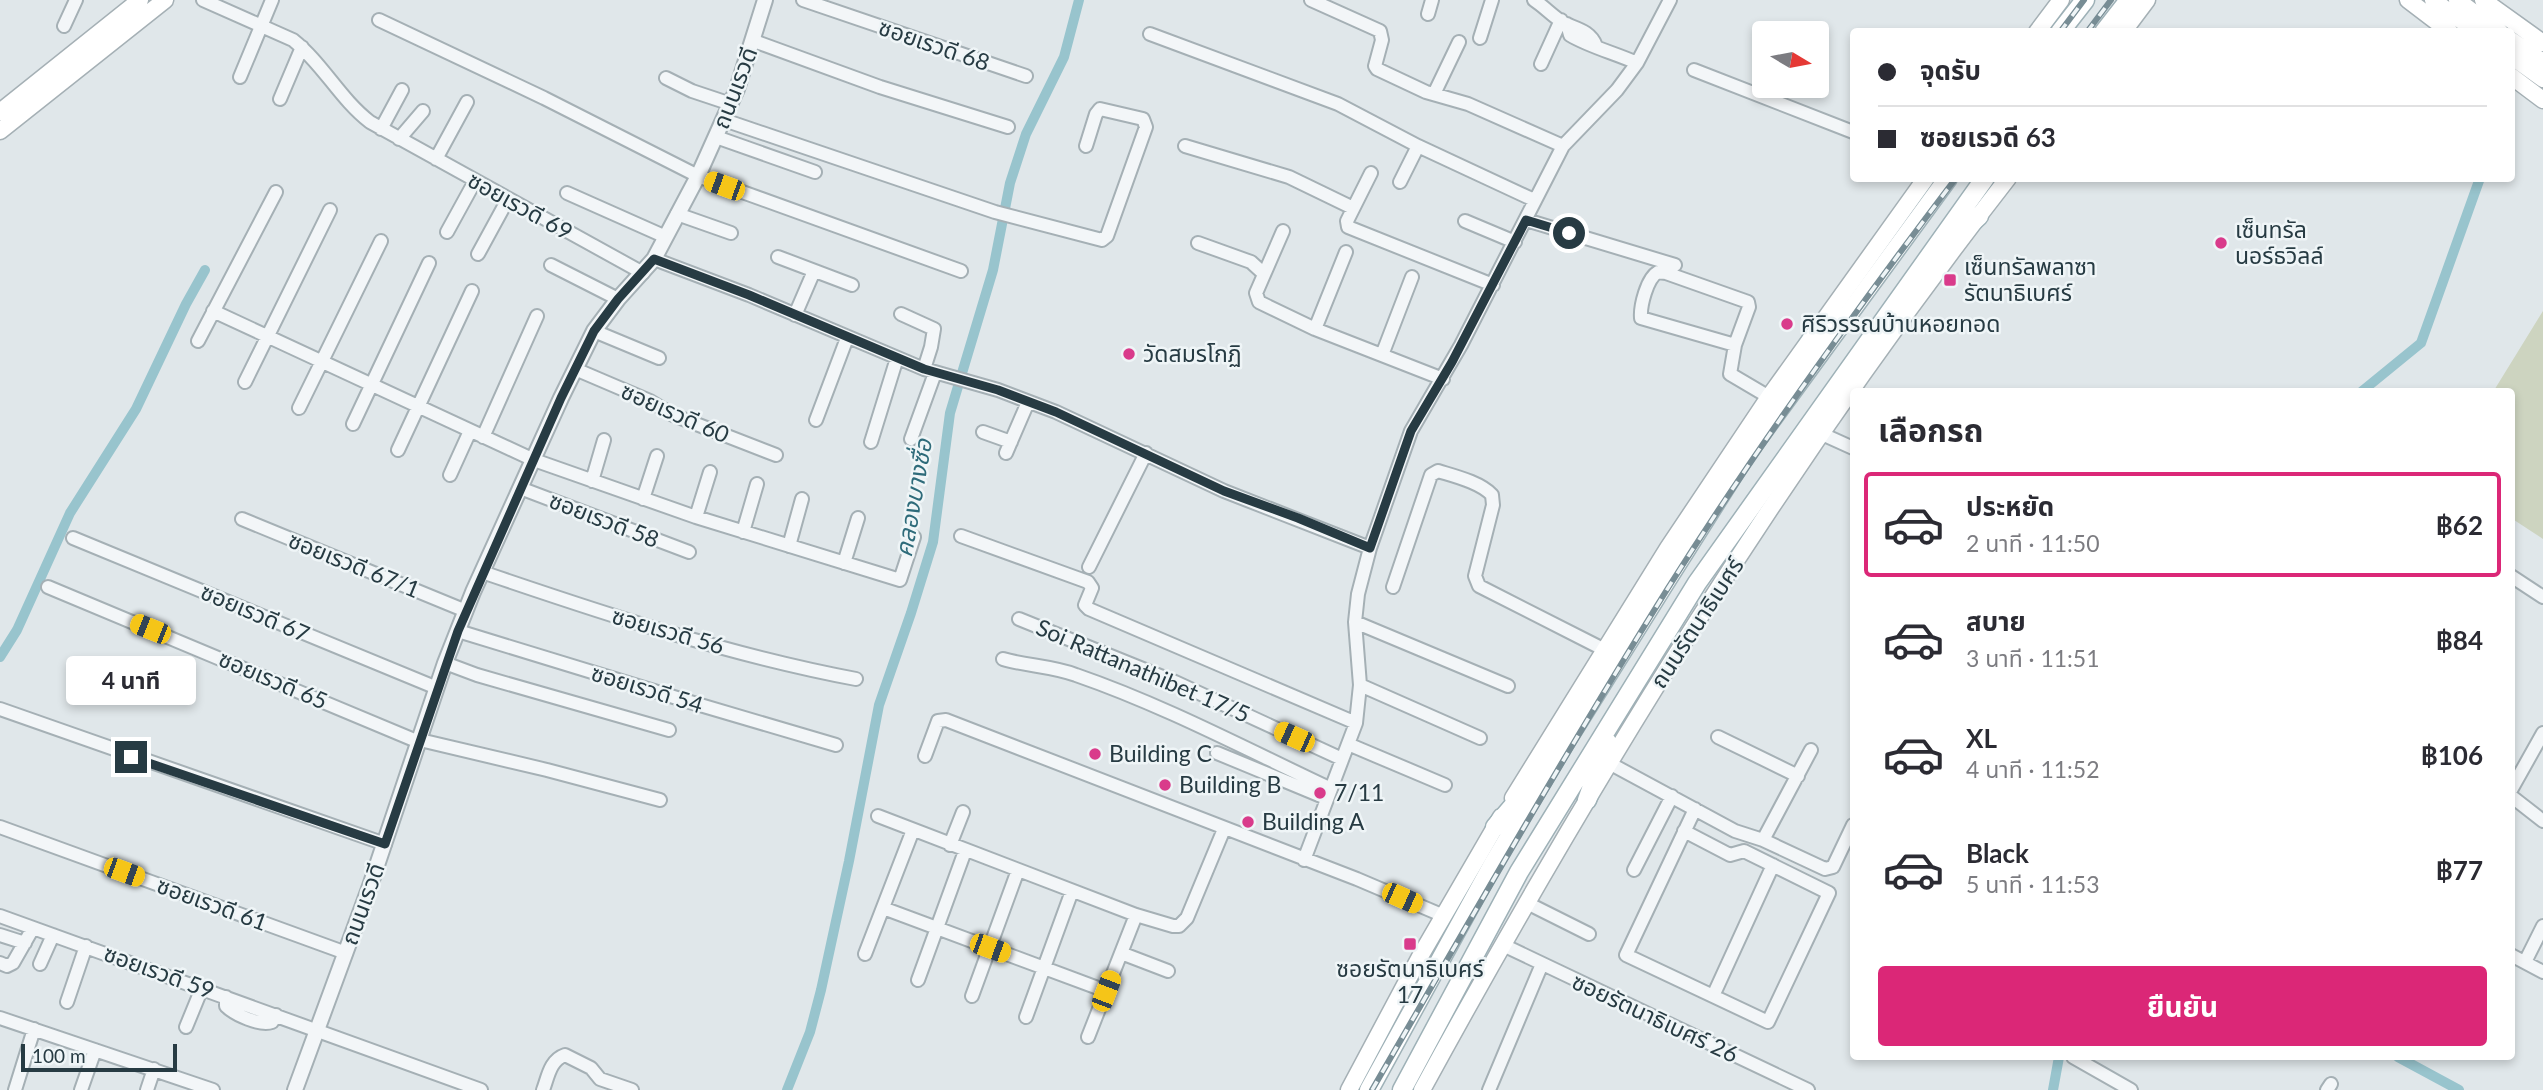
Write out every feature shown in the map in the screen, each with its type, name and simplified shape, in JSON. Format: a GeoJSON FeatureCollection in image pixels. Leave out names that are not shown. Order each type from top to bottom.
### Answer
{"type":"FeatureCollection","features":[{"type":"Feature","properties":{"kind":"main road"},"geometry":{"type":"LineString","coordinates":[[0,112],[140,0]]}},
{"type":"Feature","properties":{"kind":"main road"},"geometry":{"type":"LineString","coordinates":[[0,131],[165,0]]}},
{"type":"Feature","properties":{"kind":"main road"},"geometry":{"type":"LineString","coordinates":[[2039,28],[2061,0]]}},
{"type":"Feature","properties":{"kind":"main road"},"geometry":{"type":"LineString","coordinates":[[2063,28],[2085,0]]}},
{"type":"Feature","properties":{"kind":"main road"},"geometry":{"type":"LineString","coordinates":[[2107,28],[2129,0]]}},
{"type":"Feature","properties":{"kind":"main road"},"geometry":{"type":"LineString","coordinates":[[2126,28],[2147,0]]}},
{"type":"Feature","properties":{"kind":"main road"},"geometry":{"type":"LineString","coordinates":[[2407,0],[2445,28]]}},
{"type":"Feature","properties":{"kind":"main road"},"geometry":{"type":"LineString","coordinates":[[2433,0],[2472,28]]}},
{"type":"Feature","properties":{"kind":"main road"},"geometry":{"type":"LineString","coordinates":[[2456,0],[2494,28]]}},
{"type":"Feature","properties":{"kind":"main road"},"geometry":{"type":"LineString","coordinates":[[2483,0],[2543,43]]}},
{"type":"Feature","properties":{"kind":"main road"},"geometry":{"type":"LineString","coordinates":[[2515,43],[2543,62]]}},
{"type":"Feature","properties":{"kind":"main road"},"geometry":{"type":"LineString","coordinates":[[2515,59],[2543,79]]}},
{"type":"Feature","properties":{"kind":"main road"},"geometry":{"type":"LineString","coordinates":[[2515,79],[2543,100]]}},
{"type":"Feature","properties":{"kind":"main road"},"geometry":{"type":"LineString","coordinates":[[1349,1090],[1422,953],[1603,649],[1769,397],[1923,182]]}},
{"type":"Feature","properties":{"kind":"main road","name":"ถนนรัตนาธิเบศร์"},"geometry":{"type":"LineString","coordinates":[[1369,1090],[1493,863],[1563,746],[1747,453],[1945,182]]}},
{"type":"Feature","properties":{"kind":"main road","name":"ถนนรัตนาธิเบศร์"},"geometry":{"type":"LineString","coordinates":[[1402,1090],[1519,872],[1697,583],[1982,182]]}},
{"type":"Feature","properties":{"kind":"main road","name":"ถนนรัตนาธิเบศร์"},"geometry":{"type":"LineString","coordinates":[[1855,388],[2005,182]]}},
{"type":"Feature","properties":{"kind":"main road"},"geometry":{"type":"LineString","coordinates":[[1916,273],[1979,216]]}},
{"type":"Feature","properties":{"kind":"main road"},"geometry":{"type":"LineString","coordinates":[[1747,453],[1813,337]]}},
{"type":"Feature","properties":{"kind":"main road","name":"ถนนรัตนาธิเบศร์"},"geometry":{"type":"LineString","coordinates":[[1422,1090],[1527,902],[1609,763],[1702,615],[1850,395]]}},
{"type":"Feature","properties":{"kind":"main road"},"geometry":{"type":"LineString","coordinates":[[1587,800],[1621,707]]}},
{"type":"Feature","properties":{"kind":"main road"},"geometry":{"type":"LineString","coordinates":[[1495,827],[1563,746]]}},
{"type":"Feature","properties":{"kind":"street"},"geometry":{"type":"LineString","coordinates":[[64,26],[76,0]]}},
{"type":"Feature","properties":{"kind":"street","name":"ซอยเรวดี 69"},"geometry":{"type":"LineString","coordinates":[[203,0],[289,38],[302,47],[365,118],[381,129],[643,273]]}},
{"type":"Feature","properties":{"kind":"street"},"geometry":{"type":"LineString","coordinates":[[240,77],[272,0]]}},
{"type":"Feature","properties":{"kind":"street","name":"ถนนเรวดี"},"geometry":{"type":"LineString","coordinates":[[295,1090],[385,844],[445,663],[482,572],[594,331],[654,259],[698,176],[731,104],[754,41],[765,0]]}},
{"type":"Feature","properties":{"kind":"street","name":"ซอยเรวดี 68"},"geometry":{"type":"LineString","coordinates":[[803,0],[1026,76]]}},
{"type":"Feature","properties":{"kind":"street"},"geometry":{"type":"LineString","coordinates":[[1311,0],[1380,31],[1382,40],[1377,69],[1434,94],[1468,104],[1563,146]]}},
{"type":"Feature","properties":{"kind":"street"},"geometry":{"type":"LineString","coordinates":[[1428,14],[1432,0]]}},
{"type":"Feature","properties":{"kind":"street"},"geometry":{"type":"LineString","coordinates":[[1480,38],[1492,0]]}},
{"type":"Feature","properties":{"kind":"street"},"geometry":{"type":"LineString","coordinates":[[1534,0],[1559,14],[1570,34],[1587,45],[1596,46],[1637,63]]}},
{"type":"Feature","properties":{"kind":"street"},"geometry":{"type":"LineString","coordinates":[[1304,860],[1356,723],[1360,685],[1355,622],[1358,594],[1370,548],[1411,431],[1443,379],[1563,146],[1617,90],[1637,63],[1670,0]]}},
{"type":"Feature","properties":{"kind":"street"},"geometry":{"type":"LineString","coordinates":[[1541,64],[1559,14]]}},
{"type":"Feature","properties":{"kind":"street"},"geometry":{"type":"LineString","coordinates":[[379,20],[544,98],[698,176],[961,271]]}},
{"type":"Feature","properties":{"kind":"street"},"geometry":{"type":"LineString","coordinates":[[1150,34],[1338,104],[1418,146],[1534,200]]}},
{"type":"Feature","properties":{"kind":"street"},"geometry":{"type":"LineString","coordinates":[[754,41],[880,87],[1008,127]]}},
{"type":"Feature","properties":{"kind":"street"},"geometry":{"type":"LineString","coordinates":[[1434,94],[1458,42]]}},
{"type":"Feature","properties":{"kind":"street"},"geometry":{"type":"LineString","coordinates":[[280,99],[302,47]]}},
{"type":"Feature","properties":{"kind":"street"},"geometry":{"type":"LineString","coordinates":[[1694,70],[1850,131]]}},
{"type":"Feature","properties":{"kind":"street"},"geometry":{"type":"LineString","coordinates":[[666,78],[692,91],[731,104]]}},
{"type":"Feature","properties":{"kind":"street"},"geometry":{"type":"LineString","coordinates":[[381,129],[402,90]]}},
{"type":"Feature","properties":{"kind":"street"},"geometry":{"type":"LineString","coordinates":[[436,159],[467,102]]}},
{"type":"Feature","properties":{"kind":"street"},"geometry":{"type":"LineString","coordinates":[[724,120],[995,212],[1100,240],[1107,236],[1146,122],[1100,109],[1086,146]]}},
{"type":"Feature","properties":{"kind":"street"},"geometry":{"type":"LineString","coordinates":[[398,139],[423,111]]}},
{"type":"Feature","properties":{"kind":"street"},"geometry":{"type":"LineString","coordinates":[[716,137],[815,172]]}},
{"type":"Feature","properties":{"kind":"street"},"geometry":{"type":"LineString","coordinates":[[1185,146],[1289,177],[1353,208]]}},
{"type":"Feature","properties":{"kind":"street"},"geometry":{"type":"LineString","coordinates":[[1400,182],[1418,146]]}},
{"type":"Feature","properties":{"kind":"street"},"geometry":{"type":"LineString","coordinates":[[1371,173],[1347,221],[1348,227],[1493,285]]}},
{"type":"Feature","properties":{"kind":"street"},"geometry":{"type":"LineString","coordinates":[[447,232],[475,181]]}},
{"type":"Feature","properties":{"kind":"street"},"geometry":{"type":"LineString","coordinates":[[198,341],[276,192]]}},
{"type":"Feature","properties":{"kind":"street"},"geometry":{"type":"LineString","coordinates":[[567,193],[666,237]]}},
{"type":"Feature","properties":{"kind":"street"},"geometry":{"type":"LineString","coordinates":[[478,254],[508,199]]}},
{"type":"Feature","properties":{"kind":"street"},"geometry":{"type":"LineString","coordinates":[[245,382],[330,210]]}},
{"type":"Feature","properties":{"kind":"street"},"geometry":{"type":"LineString","coordinates":[[677,214],[731,233]]}},
{"type":"Feature","properties":{"kind":"street"},"geometry":{"type":"LineString","coordinates":[[1526,220],[1675,265]]}},
{"type":"Feature","properties":{"kind":"street"},"geometry":{"type":"LineString","coordinates":[[1465,221],[1515,242]]}},
{"type":"Feature","properties":{"kind":"street"},"geometry":{"type":"LineString","coordinates":[[1283,231],[1263,273],[1256,293],[1257,300],[1315,329],[1443,379]]}},
{"type":"Feature","properties":{"kind":"street"},"geometry":{"type":"LineString","coordinates":[[299,408],[381,241]]}},
{"type":"Feature","properties":{"kind":"street"},"geometry":{"type":"LineString","coordinates":[[1198,243],[1251,262],[1263,273]]}},
{"type":"Feature","properties":{"kind":"street"},"geometry":{"type":"LineString","coordinates":[[1315,329],[1346,253]]}},
{"type":"Feature","properties":{"kind":"street"},"geometry":{"type":"LineString","coordinates":[[778,257],[852,285]]}},
{"type":"Feature","properties":{"kind":"street"},"geometry":{"type":"LineString","coordinates":[[654,259],[719,283],[929,371],[1028,401],[1224,491],[1370,548]]}},
{"type":"Feature","properties":{"kind":"street"},"geometry":{"type":"LineString","coordinates":[[353,424],[429,263]]}},
{"type":"Feature","properties":{"kind":"street"},"geometry":{"type":"LineString","coordinates":[[551,265],[618,299]]}},
{"type":"Feature","properties":{"kind":"street"},"geometry":{"type":"LineString","coordinates":[[795,315],[814,271]]}},
{"type":"Feature","properties":{"kind":"street"},"geometry":{"type":"LineString","coordinates":[[1735,345],[1641,318],[1642,305],[1654,273],[1666,273],[1748,302],[1749,307],[1735,345],[1730,374],[1769,397]]}},
{"type":"Feature","properties":{"kind":"street"},"geometry":{"type":"LineString","coordinates":[[1382,355],[1412,277]]}},
{"type":"Feature","properties":{"kind":"street"},"geometry":{"type":"LineString","coordinates":[[398,450],[472,291]]}},
{"type":"Feature","properties":{"kind":"street"},"geometry":{"type":"LineString","coordinates":[[213,311],[534,460],[696,517],[900,580],[914,537]]}},
{"type":"Feature","properties":{"kind":"street"},"geometry":{"type":"LineString","coordinates":[[901,314],[934,329],[929,371],[911,439]]}},
{"type":"Feature","properties":{"kind":"street"},"geometry":{"type":"LineString","coordinates":[[483,437],[537,316]]}},
{"type":"Feature","properties":{"kind":"street"},"geometry":{"type":"LineString","coordinates":[[594,331],[659,358]]}},
{"type":"Feature","properties":{"kind":"street"},"geometry":{"type":"LineString","coordinates":[[816,420],[847,338]]}},
{"type":"Feature","properties":{"kind":"street"},"geometry":{"type":"LineString","coordinates":[[871,442],[897,358]]}},
{"type":"Feature","properties":{"kind":"street","name":"ซอยเรวดี 60"},"geometry":{"type":"LineString","coordinates":[[575,369],[650,401],[673,415],[776,455]]}},
{"type":"Feature","properties":{"kind":"street"},"geometry":{"type":"LineString","coordinates":[[983,432],[1009,447],[1028,401]]}},
{"type":"Feature","properties":{"kind":"street"},"geometry":{"type":"LineString","coordinates":[[450,475],[470,431]]}},
{"type":"Feature","properties":{"kind":"street"},"geometry":{"type":"LineString","coordinates":[[1822,434],[1850,447]]}},
{"type":"Feature","properties":{"kind":"street"},"geometry":{"type":"LineString","coordinates":[[592,481],[604,440]]}},
{"type":"Feature","properties":{"kind":"street"},"geometry":{"type":"LineString","coordinates":[[1089,567],[1146,453]]}},
{"type":"Feature","properties":{"kind":"street"},"geometry":{"type":"LineString","coordinates":[[643,499],[657,456]]}},
{"type":"Feature","properties":{"kind":"street"},"geometry":{"type":"LineString","coordinates":[[1393,587],[1431,475],[1437,471],[1486,489],[1492,495],[1493,505],[1475,576],[1479,586],[1603,649]]}},
{"type":"Feature","properties":{"kind":"street"},"geometry":{"type":"LineString","coordinates":[[696,517],[710,472]]}},
{"type":"Feature","properties":{"kind":"street"},"geometry":{"type":"LineString","coordinates":[[743,532],[757,484]]}},
{"type":"Feature","properties":{"kind":"street","name":"ซอยเรวดี 58"},"geometry":{"type":"LineString","coordinates":[[520,488],[689,552]]}},
{"type":"Feature","properties":{"kind":"street"},"geometry":{"type":"LineString","coordinates":[[789,546],[802,499]]}},
{"type":"Feature","properties":{"kind":"street"},"geometry":{"type":"LineString","coordinates":[[844,563],[858,518]]}},
{"type":"Feature","properties":{"kind":"street","name":"ซอยเรวดี 67/1"},"geometry":{"type":"LineString","coordinates":[[242,519],[466,611]]}},
{"type":"Feature","properties":{"kind":"street"},"geometry":{"type":"LineString","coordinates":[[961,536],[1088,582],[1092,588],[1085,606],[1089,610],[1356,723]]}},
{"type":"Feature","properties":{"kind":"street","name":"ซอยเรวดี 67"},"geometry":{"type":"LineString","coordinates":[[74,538],[437,688]]}},
{"type":"Feature","properties":{"kind":"street","name":"ซอยเรวดี 56"},"geometry":{"type":"LineString","coordinates":[[482,572],[643,626],[793,666],[856,679]]}},
{"type":"Feature","properties":{"kind":"street"},"geometry":{"type":"LineString","coordinates":[[2515,579],[2543,597]]}},
{"type":"Feature","properties":{"kind":"street","name":"ซอยเรวดี 65"},"geometry":{"type":"LineString","coordinates":[[48,587],[420,741],[558,772],[660,800]]}},
{"type":"Feature","properties":{"kind":"street","name":"Soi Rattanathibet 17/5"},"geometry":{"type":"LineString","coordinates":[[1019,619],[1175,682],[1342,759]]}},
{"type":"Feature","properties":{"kind":"street"},"geometry":{"type":"LineString","coordinates":[[1355,622],[1508,686]]}},
{"type":"Feature","properties":{"kind":"street","name":"ซอยเรวดี 54"},"geometry":{"type":"LineString","coordinates":[[458,631],[836,745]]}},
{"type":"Feature","properties":{"kind":"street"},"geometry":{"type":"LineString","coordinates":[[1003,659],[1025,665],[1045,666],[1076,675],[1161,710],[1328,793]]}},
{"type":"Feature","properties":{"kind":"street"},"geometry":{"type":"LineString","coordinates":[[445,663],[477,676],[669,730]]}},
{"type":"Feature","properties":{"kind":"street"},"geometry":{"type":"LineString","coordinates":[[1360,685],[1480,738]]}},
{"type":"Feature","properties":{"kind":"street"},"geometry":{"type":"LineString","coordinates":[[0,709],[385,844]]}},
{"type":"Feature","properties":{"kind":"street"},"geometry":{"type":"LineString","coordinates":[[925,756],[938,721],[946,720],[1360,880],[1444,916]]}},
{"type":"Feature","properties":{"kind":"street"},"geometry":{"type":"LineString","coordinates":[[2515,783],[2543,733]]}},
{"type":"Feature","properties":{"kind":"street"},"geometry":{"type":"LineString","coordinates":[[1718,737],[1798,776]]}},
{"type":"Feature","properties":{"kind":"street"},"geometry":{"type":"LineString","coordinates":[[1348,744],[1445,785]]}},
{"type":"Feature","properties":{"kind":"street"},"geometry":{"type":"LineString","coordinates":[[1763,840],[1811,750]]}},
{"type":"Feature","properties":{"kind":"street"},"geometry":{"type":"LineString","coordinates":[[1217,753],[1328,793]]}},
{"type":"Feature","properties":{"kind":"street"},"geometry":{"type":"LineString","coordinates":[[1609,763],[1735,831],[1763,840],[1825,869],[1832,867],[1850,831]]}},
{"type":"Feature","properties":{"kind":"street"},"geometry":{"type":"LineString","coordinates":[[1634,870],[1672,796]]}},
{"type":"Feature","properties":{"kind":"street"},"geometry":{"type":"LineString","coordinates":[[2515,799],[2543,821]]}},
{"type":"Feature","properties":{"kind":"street"},"geometry":{"type":"LineString","coordinates":[[1684,831],[1730,855],[1744,850],[1829,893],[1768,1023],[1626,955],[1684,831],[1695,809]]}},
{"type":"Feature","properties":{"kind":"street"},"geometry":{"type":"LineString","coordinates":[[950,845],[963,812]]}},
{"type":"Feature","properties":{"kind":"street"},"geometry":{"type":"LineString","coordinates":[[878,816],[1136,915],[1172,926],[1179,926],[1187,918],[1224,829]]}},
{"type":"Feature","properties":{"kind":"street","name":"ซอยเรวดี 61"},"geometry":{"type":"LineString","coordinates":[[0,827],[346,953]]}},
{"type":"Feature","properties":{"kind":"street"},"geometry":{"type":"LineString","coordinates":[[865,954],[913,830]]}},
{"type":"Feature","properties":{"kind":"street"},"geometry":{"type":"LineString","coordinates":[[918,980],[965,850]]}},
{"type":"Feature","properties":{"kind":"street"},"geometry":{"type":"LineString","coordinates":[[1713,996],[1773,865]]}},
{"type":"Feature","properties":{"kind":"street"},"geometry":{"type":"LineString","coordinates":[[972,996],[1018,870]]}},
{"type":"Feature","properties":{"kind":"street"},"geometry":{"type":"LineString","coordinates":[[1026,1017],[1072,891]]}},
{"type":"Feature","properties":{"kind":"street"},"geometry":{"type":"LineString","coordinates":[[1527,902],[1588,934]]}},
{"type":"Feature","properties":{"kind":"street"},"geometry":{"type":"LineString","coordinates":[[883,908],[1106,991]]}},
{"type":"Feature","properties":{"kind":"street"},"geometry":{"type":"LineString","coordinates":[[1088,1037],[1136,915]]}},
{"type":"Feature","properties":{"kind":"street","name":"ซอยเรวดี 59"},"geometry":{"type":"LineString","coordinates":[[0,916],[481,1090]]}},
{"type":"Feature","properties":{"kind":"street"},"geometry":{"type":"LineString","coordinates":[[2525,962],[2543,926]]}},
{"type":"Feature","properties":{"kind":"street"},"geometry":{"type":"LineString","coordinates":[[0,963],[7,966],[13,963],[33,928]]}},
{"type":"Feature","properties":{"kind":"street"},"geometry":{"type":"LineString","coordinates":[[0,935],[25,943]]}},
{"type":"Feature","properties":{"kind":"street"},"geometry":{"type":"LineString","coordinates":[[40,964],[53,935]]}},
{"type":"Feature","properties":{"kind":"street","name":"ซอยรัตนาธิเบศร์ 26"},"geometry":{"type":"LineString","coordinates":[[1503,945],[1808,1090]]}},
{"type":"Feature","properties":{"kind":"street"},"geometry":{"type":"LineString","coordinates":[[67,1002],[86,946]]}},
{"type":"Feature","properties":{"kind":"street"},"geometry":{"type":"LineString","coordinates":[[1121,953],[1168,971]]}},
{"type":"Feature","properties":{"kind":"street"},"geometry":{"type":"LineString","coordinates":[[2515,957],[2543,972]]}},
{"type":"Feature","properties":{"kind":"street"},"geometry":{"type":"LineString","coordinates":[[1489,1090],[1542,964]]}},
{"type":"Feature","properties":{"kind":"street"},"geometry":{"type":"LineString","coordinates":[[186,1027],[202,988]]}},
{"type":"Feature","properties":{"kind":"street"},"geometry":{"type":"LineString","coordinates":[[0,1018],[212,1090]]}},
{"type":"Feature","properties":{"kind":"street"},"geometry":{"type":"LineString","coordinates":[[15,1090],[34,1029]]}},
{"type":"Feature","properties":{"kind":"street"},"geometry":{"type":"LineString","coordinates":[[81,1090],[95,1050]]}},
{"type":"Feature","properties":{"kind":"street"},"geometry":{"type":"LineString","coordinates":[[543,1090],[553,1063],[565,1055],[591,1068],[600,1079],[632,1090]]}},
{"type":"Feature","properties":{"kind":"street"},"geometry":{"type":"LineString","coordinates":[[2078,1060],[2131,1090]]}},
{"type":"Feature","properties":{"kind":"street"},"geometry":{"type":"LineString","coordinates":[[148,1090],[154,1069]]}},
{"type":"Feature","properties":{"kind":"green space"},"geometry":{"type":"Polygon","coordinates":[[[2543,311],[2543,539],[2515,521],[2515,388],[2495,388],[2543,311]]]}},
{"type":"Feature","properties":{"kind":"waterway","name":"คลองบางซื่อ"},"geometry":{"type":"LineString","coordinates":[[787,1090],[810,1032],[821,990],[879,705],[933,542],[950,413],[993,270],[1010,183],[1026,134],[1064,57],[1079,0]]}},
{"type":"Feature","properties":{"kind":"waterway"},"geometry":{"type":"LineString","coordinates":[[2366,388],[2421,343],[2479,182]]}},
{"type":"Feature","properties":{"kind":"waterway"},"geometry":{"type":"LineString","coordinates":[[0,657],[17,630],[70,513],[136,409],[205,270]]}},
{"type":"Feature","properties":{"kind":"waterway"},"geometry":{"type":"LineString","coordinates":[[2053,1090],[2058,1060]]}},
{"type":"Feature","properties":{"kind":"waterway"},"geometry":{"type":"LineString","coordinates":[[2404,1060],[2459,1090]]}},
{"type":"Feature","properties":{"kind":"railway"},"geometry":{"type":"LineString","coordinates":[[2063,28],[2084,0]]}},
{"type":"Feature","properties":{"kind":"railway"},"geometry":{"type":"LineString","coordinates":[[2090,28],[2111,0]]}},
{"type":"Feature","properties":{"kind":"railway"},"geometry":{"type":"LineString","coordinates":[[1372,1090],[1555,775],[1668,588],[1736,483],[1808,380],[1953,182]]}},
{"type":"Feature","properties":{"kind":"place","name":"เซ็นทรัล นอร์ธวิลล์"},"geometry":{"type":"Point","coordinates":[2221,243]}},
{"type":"Feature","properties":{"kind":"place","name":"เซ็นทรัลพลาซา รัตนาธิเบศร์"},"geometry":{"type":"Point","coordinates":[1950,280]}},
{"type":"Feature","properties":{"kind":"place","name":"ศิริวรรณบ้านหอยทอด"},"geometry":{"type":"Point","coordinates":[1787,324]}},
{"type":"Feature","properties":{"kind":"place","name":"วัดสมรโกฏิ"},"geometry":{"type":"Point","coordinates":[1129,354]}},
{"type":"Feature","properties":{"kind":"place","name":"Building C"},"geometry":{"type":"Point","coordinates":[1095,754]}},
{"type":"Feature","properties":{"kind":"place","name":"Building B"},"geometry":{"type":"Point","coordinates":[1165,785]}},
{"type":"Feature","properties":{"kind":"place","name":"7/11"},"geometry":{"type":"Point","coordinates":[1320,793]}},
{"type":"Feature","properties":{"kind":"place","name":"Building A"},"geometry":{"type":"Point","coordinates":[1248,822]}},
{"type":"Feature","properties":{"kind":"place","name":"ซอยรัตนาธิเบศร์ 17"},"geometry":{"type":"Point","coordinates":[1410,944]}},
{"type":"Feature","properties":{"kind":"route"},"geometry":{"type":"LineString","coordinates":[[131,757],[385,844],[437,688],[473,592],[561,398],[594,331],[654,259],[749,295],[924,369],[998,390],[1056,412],[1224,491],[1370,548],[1411,431],[1443,379],[1526,220],[1569,233]]}}]}
